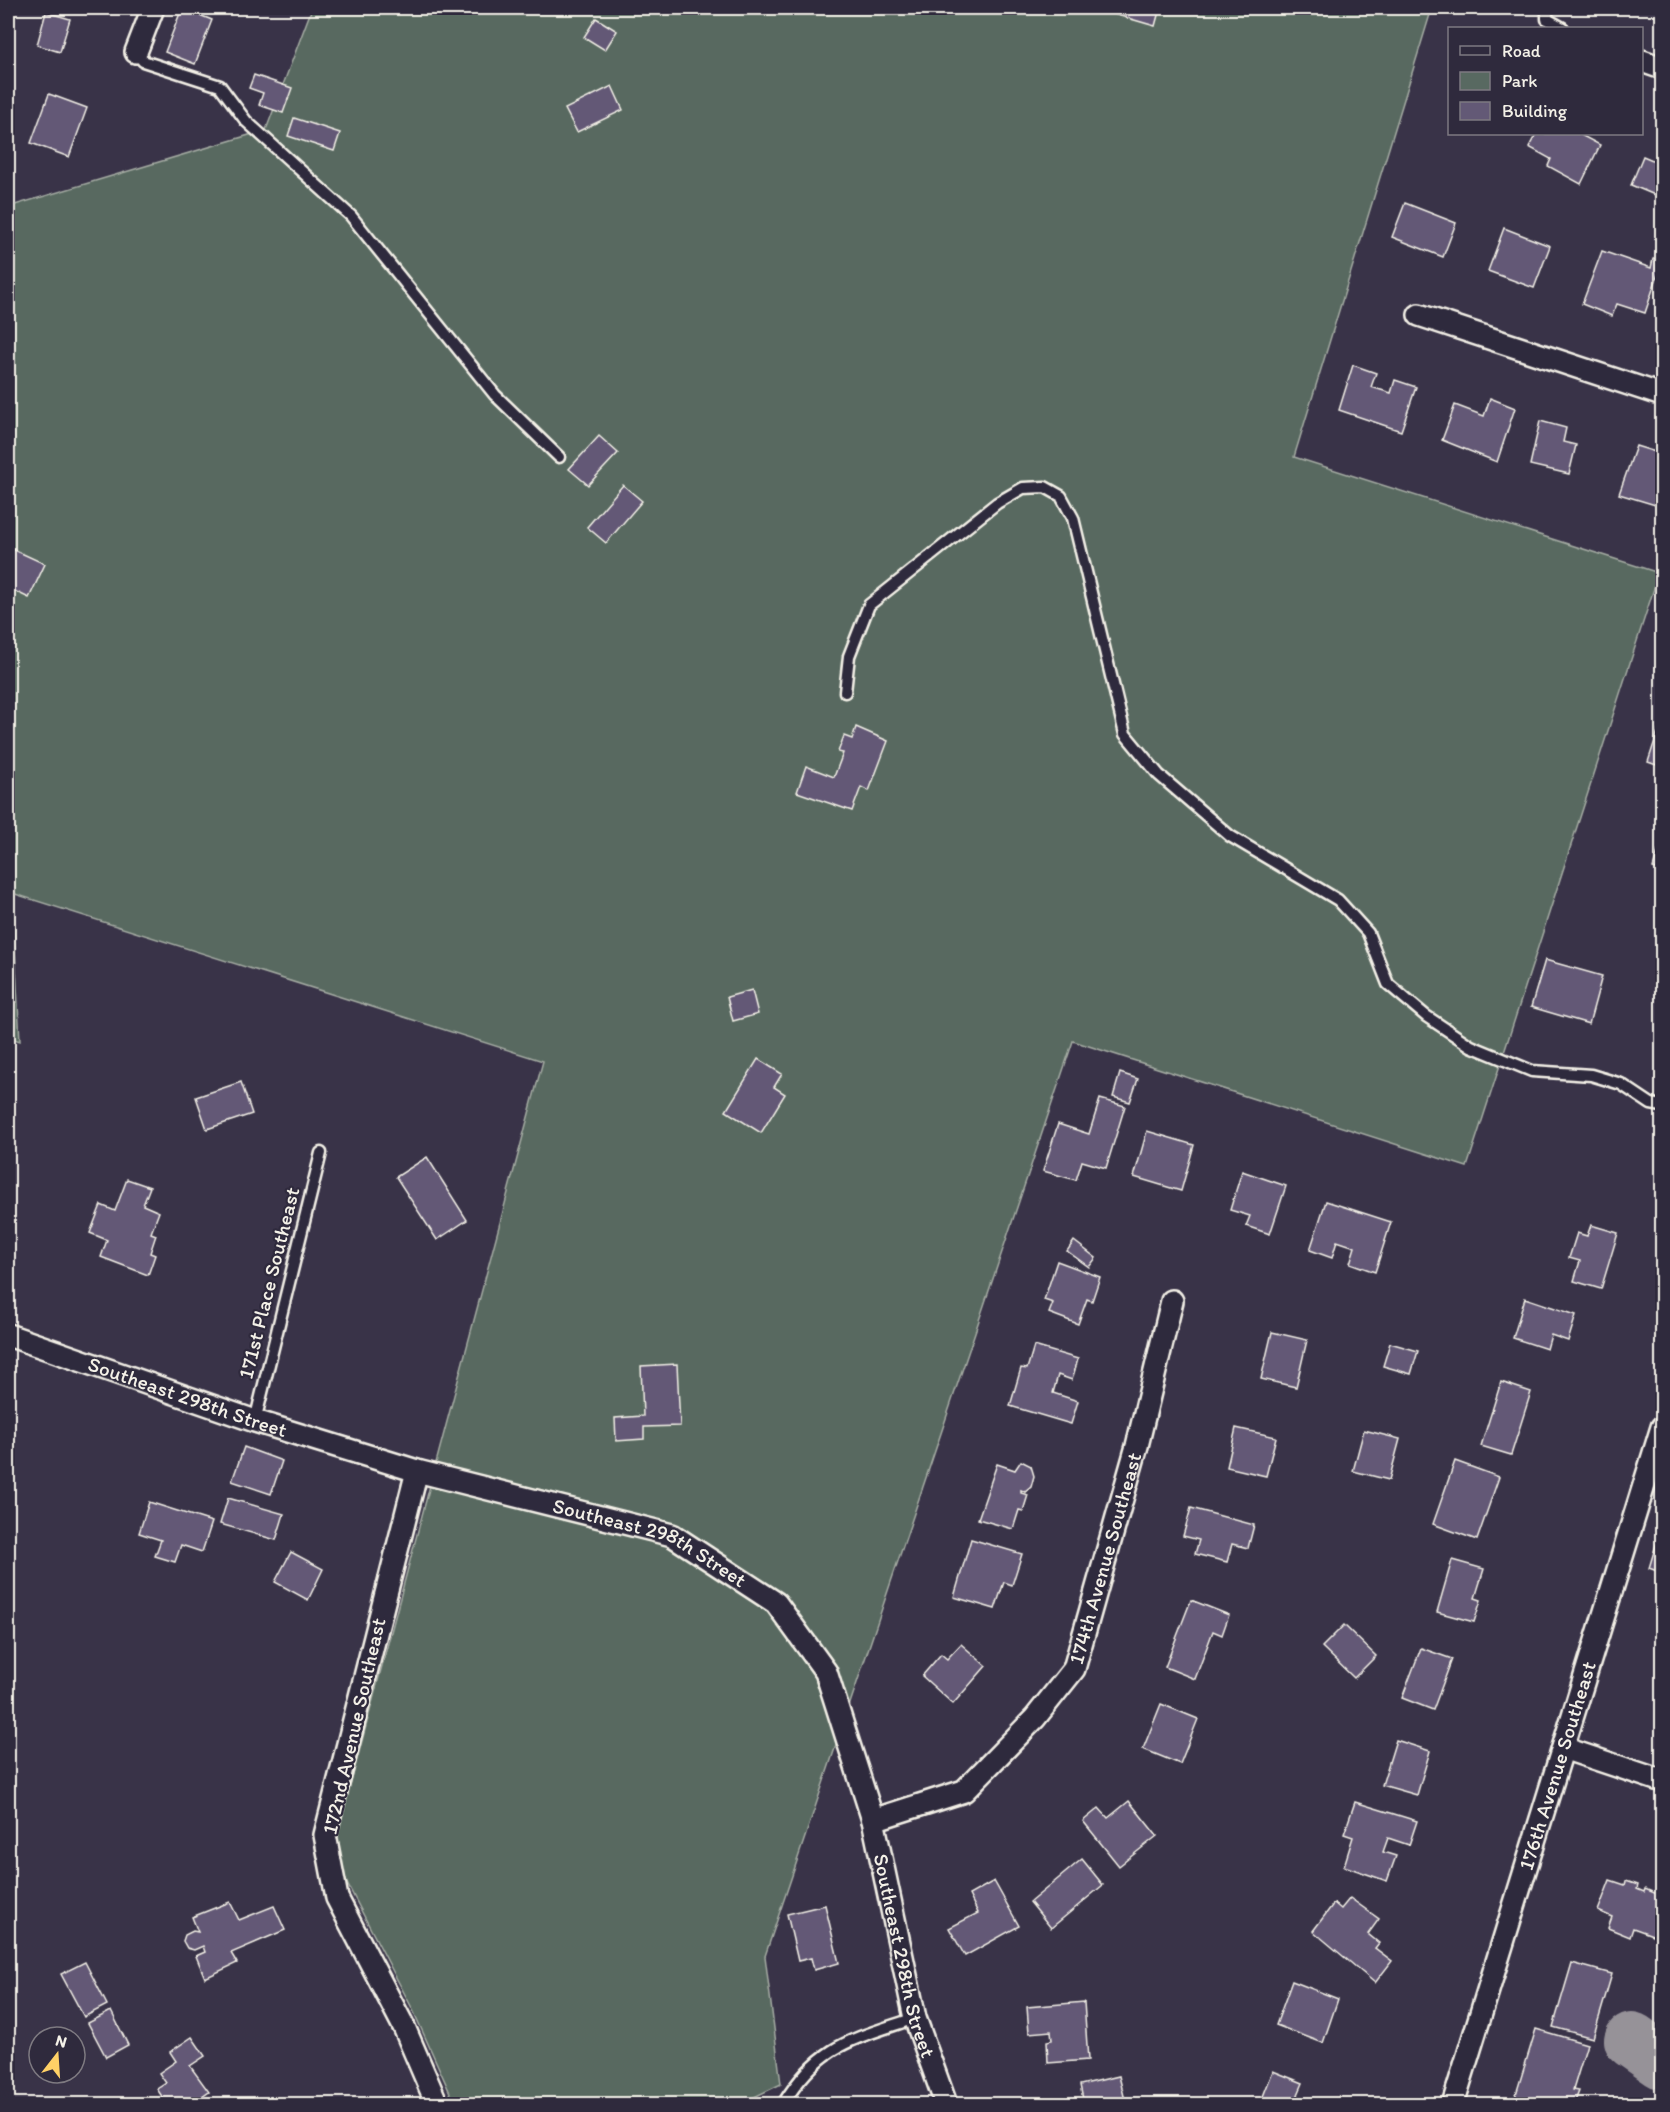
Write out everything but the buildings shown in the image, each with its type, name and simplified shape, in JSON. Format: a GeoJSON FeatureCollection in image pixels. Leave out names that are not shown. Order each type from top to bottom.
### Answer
{"type":"FeatureCollection","features":[{"type":"Feature","properties":{"kind":"street"},"geometry":{"type":"LineString","coordinates":[[136,52],[153,8]]}},
{"type":"Feature","properties":{"kind":"street"},"geometry":{"type":"LineString","coordinates":[[1643,62],[1662,68]]}},
{"type":"Feature","properties":{"kind":"street"},"geometry":{"type":"LineString","coordinates":[[1419,315],[1662,395]]}},
{"type":"Feature","properties":{"kind":"street","name":"174th Avenue Southeast"},"geometry":{"type":"LineString","coordinates":[[873,1820],[964,1791],[1035,1718],[1074,1668],[1137,1446],[1173,1301]]}},
{"type":"Feature","properties":{"kind":"street","name":"Southeast 298th Street"},"geometry":{"type":"LineString","coordinates":[[8,1335],[255,1421],[417,1471],[672,1535],[776,1603],[826,1672],[873,1820],[915,2018],[946,2104]]}},
{"type":"Feature","properties":{"kind":"street","name":"176th Avenue Southeast"},"geometry":{"type":"LineString","coordinates":[[1453,2104],[1662,1427]]}},
{"type":"Feature","properties":{"kind":"street","name":"172nd Avenue Southeast"},"geometry":{"type":"LineString","coordinates":[[417,1471],[325,1835],[337,1898],[404,2027],[437,2104]]}},
{"type":"Feature","properties":{"kind":"street"},"geometry":{"type":"LineString","coordinates":[[1563,1748],[1662,1781]]}},
{"type":"Feature","properties":{"kind":"lane"},"geometry":{"type":"LineString","coordinates":[[1546,8],[1547,19],[1561,27]]}},
{"type":"Feature","properties":{"kind":"lane"},"geometry":{"type":"LineString","coordinates":[[136,52],[143,61],[220,86],[246,121],[351,216],[495,395],[559,457]]}},
{"type":"Feature","properties":{"kind":"lane"},"geometry":{"type":"LineString","coordinates":[[845,692],[849,656],[869,606],[997,503],[1023,488],[1045,487],[1061,496],[1073,518],[1125,734],[1160,776],[1230,836],[1338,900],[1368,933],[1388,984],[1471,1046],[1532,1071],[1591,1075],[1622,1084],[1651,1104],[1662,1106]]}},
{"type":"Feature","properties":{"kind":"lane","name":"171st Place Southeast"},"geometry":{"type":"LineString","coordinates":[[255,1421],[321,1153]]}},
{"type":"Feature","properties":{"kind":"lane"},"geometry":{"type":"LineString","coordinates":[[783,2104],[799,2078],[825,2053],[850,2041],[915,2018]]}},
{"type":"Feature","properties":{"kind":"green space"},"geometry":{"type":"Polygon","coordinates":[[[312,8],[1432,8],[1294,457],[1659,573],[1467,1167],[1073,1041],[765,1956],[781,2084],[740,2104],[455,2104],[412,2008],[340,1870],[338,1831],[543,1061],[12,893],[20,1041],[8,1037],[8,207],[266,130],[312,8]]]}},
{"type":"Feature","properties":{"kind":"taxiway"},"geometry":{"type":"LineString","coordinates":[[1632,2040],[1662,2061]]}}]}
